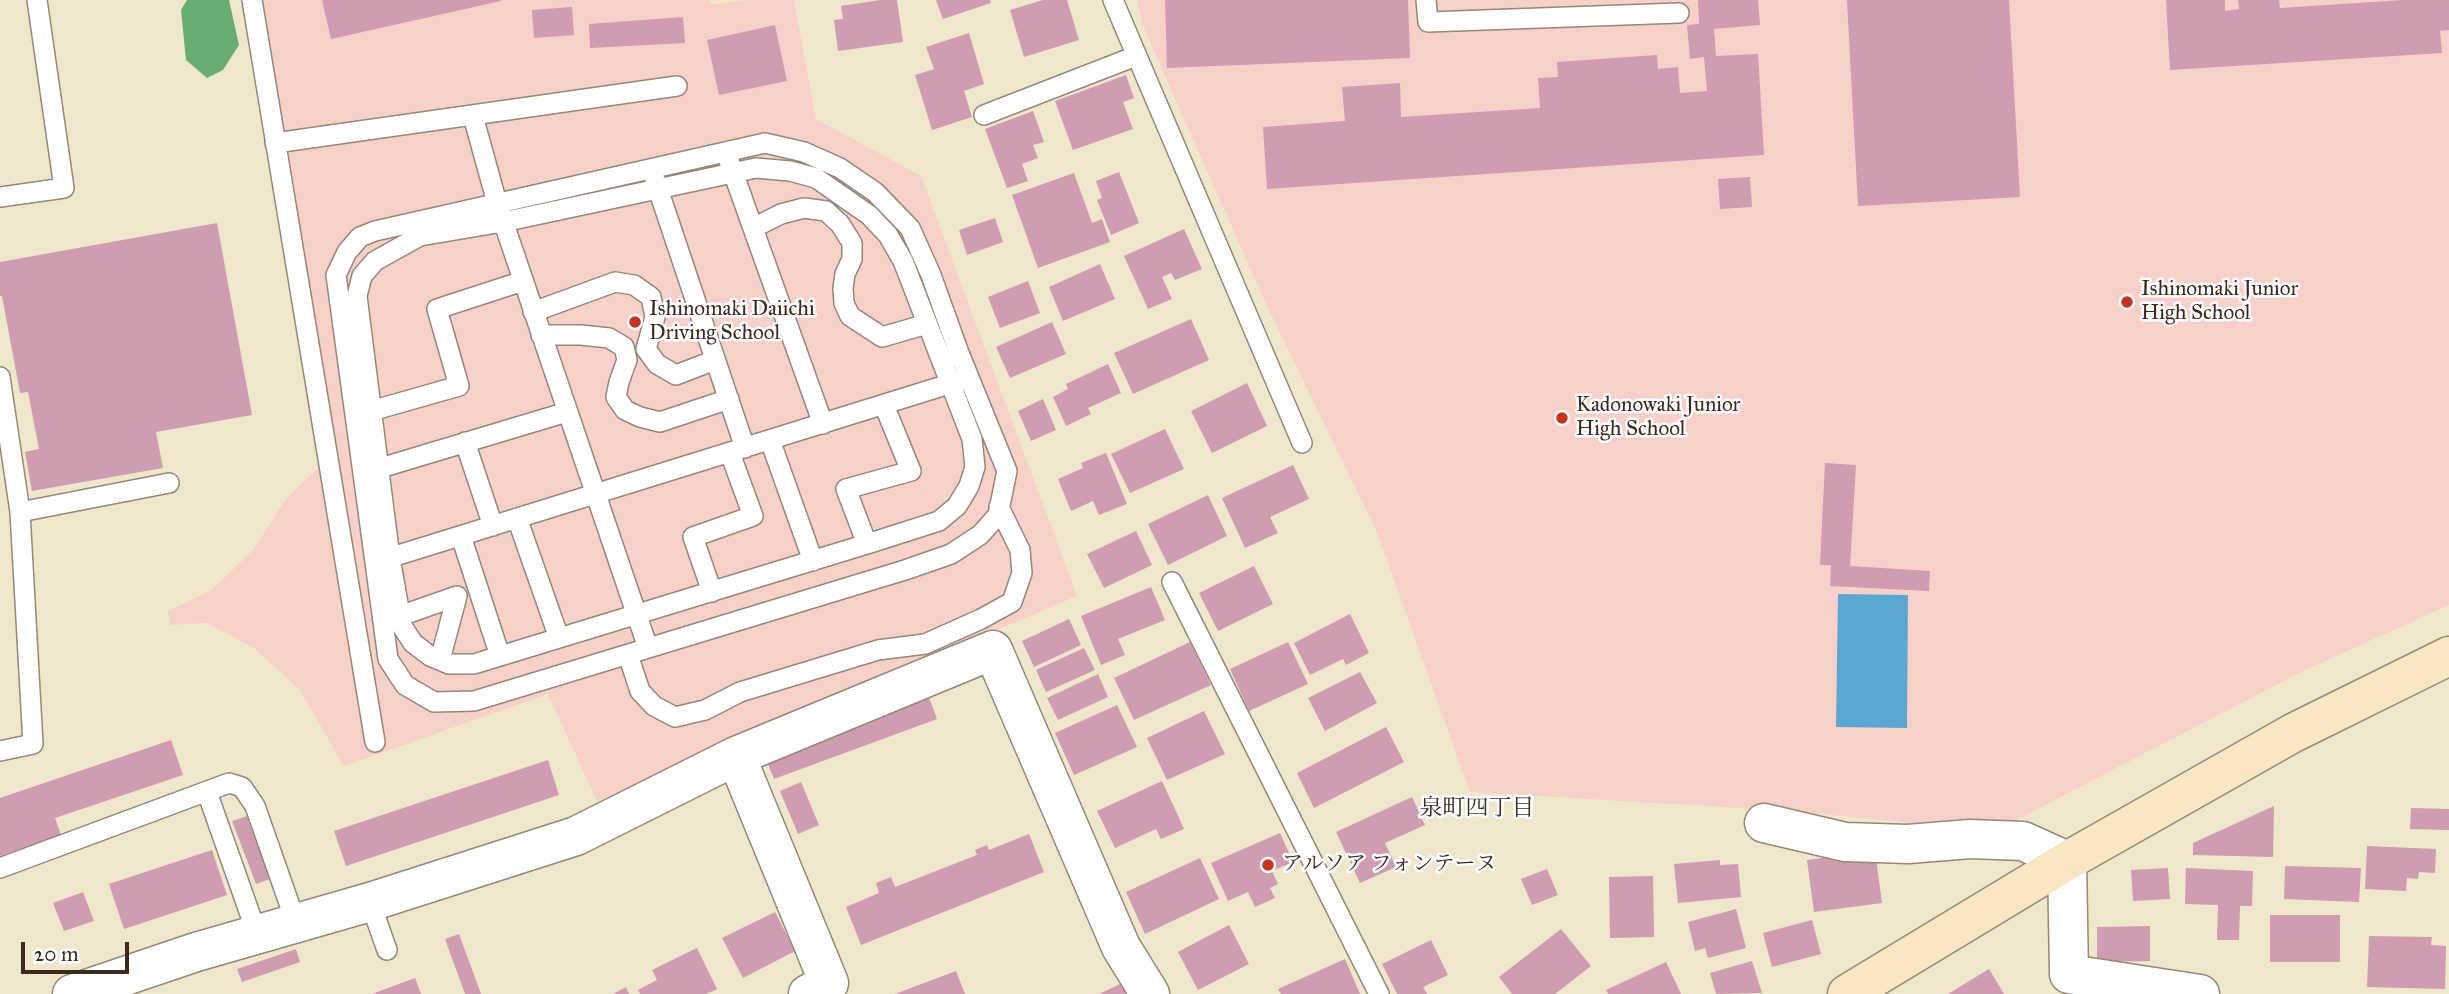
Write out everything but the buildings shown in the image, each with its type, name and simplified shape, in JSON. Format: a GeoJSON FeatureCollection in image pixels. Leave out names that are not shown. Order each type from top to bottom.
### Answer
{"type":"FeatureCollection","features":[{"type":"Feature","properties":{"kind":"street"},"geometry":{"type":"LineString","coordinates":[[93,991],[257,934],[369,902],[576,836],[736,756],[993,650],[1121,947],[1150,994]]}},
{"type":"Feature","properties":{"kind":"street"},"geometry":{"type":"LineString","coordinates":[[1847,994],[2067,861],[2293,733],[2449,656]]}},
{"type":"Feature","properties":{"kind":"street"},"geometry":{"type":"LineString","coordinates":[[736,756],[829,983],[808,994]]}},
{"type":"Feature","properties":{"kind":"street"},"geometry":{"type":"LineString","coordinates":[[1765,823],[1845,842],[1908,844],[1970,839],[2023,841],[2067,861]]}},
{"type":"Feature","properties":{"kind":"street"},"geometry":{"type":"LineString","coordinates":[[2067,861],[2070,984],[2200,994]]}},
{"type":"Feature","properties":{"kind":"lane"},"geometry":{"type":"LineString","coordinates":[[0,197],[64,188],[37,0]]}},
{"type":"Feature","properties":{"kind":"lane"},"geometry":{"type":"LineString","coordinates":[[252,0],[375,742]]}},
{"type":"Feature","properties":{"kind":"lane"},"geometry":{"type":"LineString","coordinates":[[1112,0],[1302,443]]}},
{"type":"Feature","properties":{"kind":"lane"},"geometry":{"type":"LineString","coordinates":[[1426,0],[1428,22],[1679,13]]}},
{"type":"Feature","properties":{"kind":"lane"},"geometry":{"type":"LineString","coordinates":[[984,115],[1136,56]]}},
{"type":"Feature","properties":{"kind":"lane"},"geometry":{"type":"LineString","coordinates":[[275,143],[677,86]]}},
{"type":"Feature","properties":{"kind":"lane"},"geometry":{"type":"LineString","coordinates":[[473,116],[500,213],[648,648]]}},
{"type":"Feature","properties":{"kind":"lane"},"geometry":{"type":"LineString","coordinates":[[371,470],[372,411],[357,296],[362,276],[375,261],[420,236],[651,169],[765,143],[804,152],[840,168],[875,192],[910,228],[931,275],[960,381],[972,439],[975,467],[970,486],[957,506],[939,521],[474,664],[449,664],[430,656],[413,643],[402,626],[383,560]]}},
{"type":"Feature","properties":{"kind":"lane"},"geometry":{"type":"LineString","coordinates":[[726,152],[823,424]]}},
{"type":"Feature","properties":{"kind":"lane"},"geometry":{"type":"LineString","coordinates":[[756,168],[790,171],[816,178],[869,215],[888,235],[903,261],[927,324],[1006,471],[998,515],[980,535],[951,554],[474,701],[434,702],[405,685],[388,659],[383,560],[371,470],[336,275],[347,252],[360,237],[375,231],[500,213],[658,190],[756,168]]}},
{"type":"Feature","properties":{"kind":"lane"},"geometry":{"type":"LineString","coordinates":[[651,169],[729,399],[753,516],[693,537],[712,592]]}},
{"type":"Feature","properties":{"kind":"lane"},"geometry":{"type":"LineString","coordinates":[[753,228],[781,214],[804,208],[826,211],[840,224],[852,243],[852,259],[845,274],[843,288],[844,303],[850,316],[882,337],[927,324]]}},
{"type":"Feature","properties":{"kind":"lane"},"geometry":{"type":"LineString","coordinates":[[372,411],[459,386],[437,309],[523,281]]}},
{"type":"Feature","properties":{"kind":"lane"},"geometry":{"type":"LineString","coordinates":[[533,312],[615,282],[634,285],[651,297],[654,317],[646,349],[657,364],[676,375],[715,360]]}},
{"type":"Feature","properties":{"kind":"lane"},"geometry":{"type":"LineString","coordinates":[[541,335],[610,338],[624,347],[626,360],[616,397],[625,410],[640,417],[660,422],[729,399]]}},
{"type":"Feature","properties":{"kind":"lane"},"geometry":{"type":"LineString","coordinates":[[0,377],[20,512],[33,744],[0,751]]}},
{"type":"Feature","properties":{"kind":"lane"},"geometry":{"type":"LineString","coordinates":[[383,560],[960,381]]}},
{"type":"Feature","properties":{"kind":"lane"},"geometry":{"type":"LineString","coordinates":[[867,544],[846,489],[911,471],[884,405]]}},
{"type":"Feature","properties":{"kind":"lane"},"geometry":{"type":"LineString","coordinates":[[371,470],[567,412]]}},
{"type":"Feature","properties":{"kind":"lane"},"geometry":{"type":"LineString","coordinates":[[770,440],[813,561]]}},
{"type":"Feature","properties":{"kind":"lane"},"geometry":{"type":"LineString","coordinates":[[464,442],[493,526]]}},
{"type":"Feature","properties":{"kind":"lane"},"geometry":{"type":"LineString","coordinates":[[20,512],[169,482]]}},
{"type":"Feature","properties":{"kind":"lane"},"geometry":{"type":"LineString","coordinates":[[628,655],[640,691],[653,706],[675,717],[705,710],[740,692],[865,654],[925,644],[1012,602],[1022,573],[1020,550],[999,507]]}},
{"type":"Feature","properties":{"kind":"lane"},"geometry":{"type":"LineString","coordinates":[[517,518],[559,638]]}},
{"type":"Feature","properties":{"kind":"lane"},"geometry":{"type":"LineString","coordinates":[[461,536],[500,656]]}},
{"type":"Feature","properties":{"kind":"lane"},"geometry":{"type":"LineString","coordinates":[[1172,582],[1379,994]]}},
{"type":"Feature","properties":{"kind":"lane"},"geometry":{"type":"LineString","coordinates":[[400,616],[457,596],[440,660]]}},
{"type":"Feature","properties":{"kind":"lane"},"geometry":{"type":"LineString","coordinates":[[0,868],[229,783],[242,787],[255,806],[296,923]]}},
{"type":"Feature","properties":{"kind":"lane"},"geometry":{"type":"LineString","coordinates":[[207,792],[257,934]]}},
{"type":"Feature","properties":{"kind":"lane"},"geometry":{"type":"LineString","coordinates":[[369,902],[387,950]]}},
{"type":"Feature","properties":{"kind":"shaded area","name":"Ishinomaki Daiichi Driving School"},"geometry":{"type":"Polygon","coordinates":[[[244,0],[710,0],[711,4],[794,0],[816,119],[921,176],[1077,596],[597,801],[548,694],[344,766],[300,690],[254,648],[207,623],[170,625],[168,611],[212,590],[253,550],[286,499],[318,468],[244,0]]]}},
{"type":"Feature","properties":{"kind":"shaded area"},"geometry":{"type":"Polygon","coordinates":[[[1137,0],[2449,0],[2449,605],[2301,672],[1995,831],[1789,811],[1470,792],[1377,532],[1266,304],[1143,26],[1137,0]]]}},
{"type":"Feature","properties":{"kind":"green space"},"geometry":{"type":"Polygon","coordinates":[[[187,0],[229,0],[239,45],[223,70],[207,78],[186,60],[181,10],[187,0]]]}},
{"type":"Feature","properties":{"kind":"water"},"geometry":{"type":"Polygon","coordinates":[[[1838,594],[1908,595],[1907,728],[1836,727],[1838,594]]]}},
{"type":"Feature","properties":{"kind":"place","name":"Ishinomaki Junior High School"},"geometry":{"type":"Point","coordinates":[2127,302]}},
{"type":"Feature","properties":{"kind":"place","name":"Ishinomaki Daiichi Driving School"},"geometry":{"type":"Point","coordinates":[635,322]}},
{"type":"Feature","properties":{"kind":"place","name":"Kadonowaki Junior High School"},"geometry":{"type":"Point","coordinates":[1562,418]}},
{"type":"Feature","properties":{"kind":"place","name":"アルソア フォンテーヌ"},"geometry":{"type":"Point","coordinates":[1268,865]}},
{"type":"Feature","properties":{"kind":"district","name":"泉町四丁目"},"geometry":{"type":"Point","coordinates":[1477,809]}}]}
